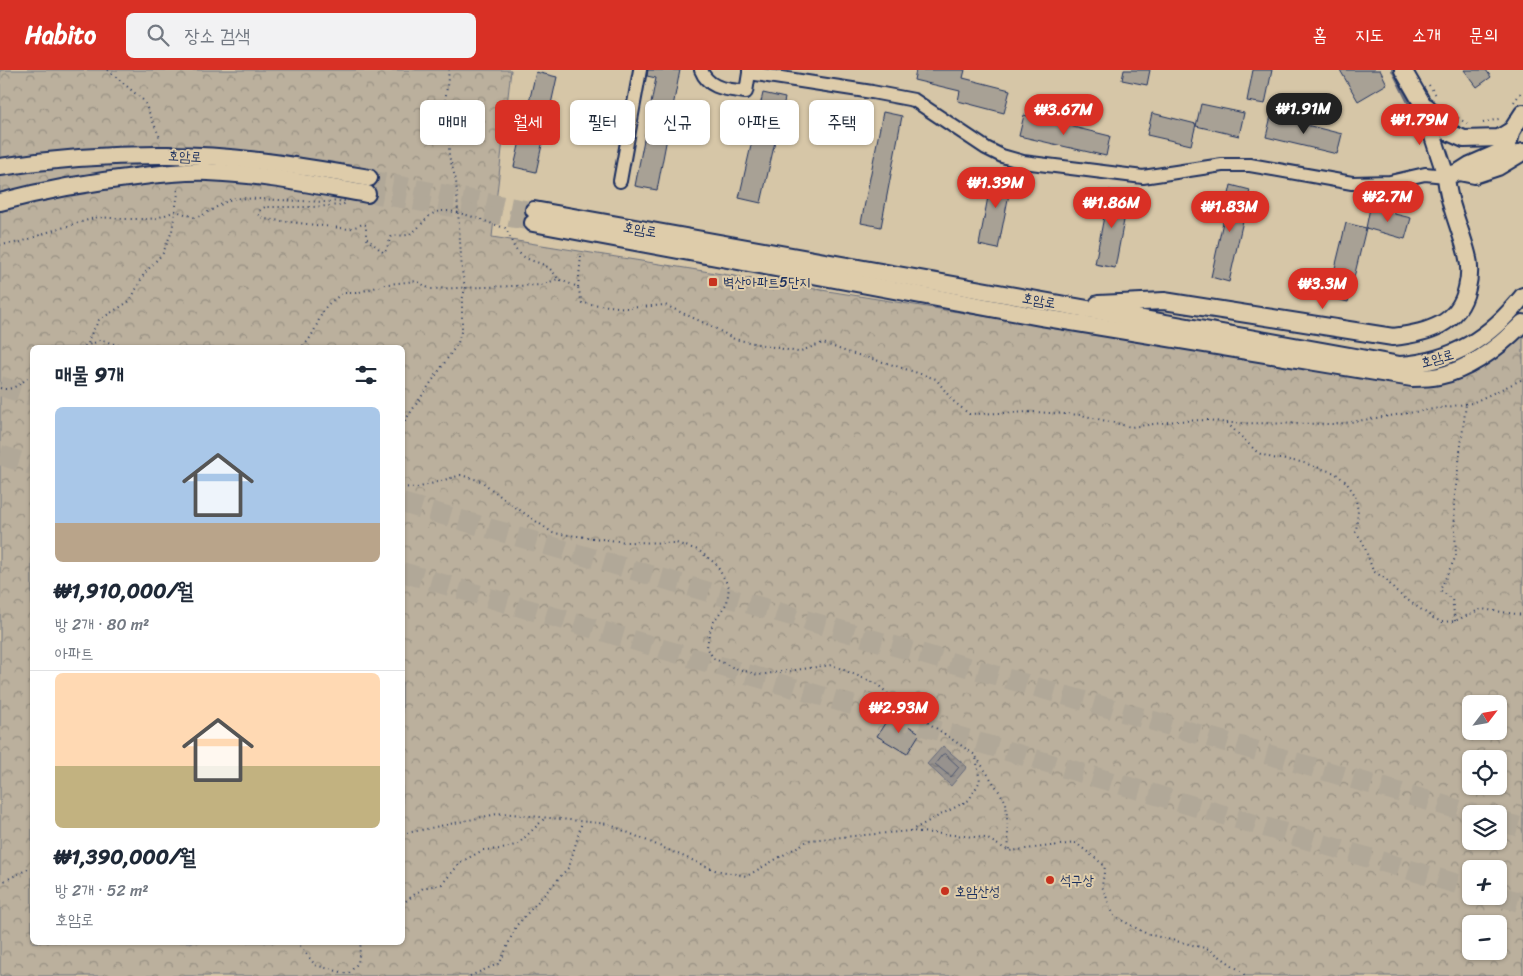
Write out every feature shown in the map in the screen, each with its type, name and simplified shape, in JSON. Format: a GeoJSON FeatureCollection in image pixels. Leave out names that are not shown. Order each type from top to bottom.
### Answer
{"type":"FeatureCollection","features":[{"type":"Feature","properties":{"kind":"main road"},"geometry":{"type":"LineString","coordinates":[[1068,306],[1164,301],[1393,337],[1417,334],[1442,325],[1455,313],[1465,299],[1470,268],[1447,190],[1453,174],[1429,99],[1403,70]]}},
{"type":"Feature","properties":{"kind":"main road"},"geometry":{"type":"LineString","coordinates":[[1429,99],[1432,112],[1448,132],[1464,139],[1499,138],[1518,108]]}},
{"type":"Feature","properties":{"kind":"main road"},"geometry":{"type":"LineString","coordinates":[[1453,174],[1508,145],[1508,124]]}},
{"type":"Feature","properties":{"kind":"main road"},"geometry":{"type":"LineString","coordinates":[[1453,174],[1474,175],[1498,167],[1523,152]]}},
{"type":"Feature","properties":{"kind":"main road","name":"호암로"},"geometry":{"type":"LineString","coordinates":[[0,167],[42,161],[167,155],[306,167],[368,186],[306,183],[206,172],[173,173],[47,190],[0,202]]}},
{"type":"Feature","properties":{"kind":"main road","name":"호암로"},"geometry":{"type":"LineString","coordinates":[[1523,296],[1508,315],[1487,333],[1462,350],[1441,359],[1418,364],[1400,365],[1068,306],[533,217],[1040,317],[1412,378],[1438,377],[1457,370],[1488,354],[1523,323]]}},
{"type":"Feature","properties":{"kind":"street"},"geometry":{"type":"LineString","coordinates":[[620,181],[640,70]]}},
{"type":"Feature","properties":{"kind":"street"},"geometry":{"type":"LineString","coordinates":[[701,70],[704,77],[717,88],[746,92],[749,72],[914,100],[986,148],[1002,156],[1023,162],[1143,177],[1222,165],[1250,165],[1352,183],[1390,182],[1424,174],[1453,174]]}},
{"type":"Feature","properties":{"kind":"path"},"geometry":{"type":"LineString","coordinates":[[108,70],[144,100],[167,155]]}},
{"type":"Feature","properties":{"kind":"path"},"geometry":{"type":"LineString","coordinates":[[405,421],[458,343],[462,328],[462,301],[466,288],[462,271],[456,180],[449,156],[449,138],[444,111],[449,70]]}},
{"type":"Feature","properties":{"kind":"path"},"geometry":{"type":"LineString","coordinates":[[1425,78],[1429,99]]}},
{"type":"Feature","properties":{"kind":"path"},"geometry":{"type":"LineString","coordinates":[[1518,108],[1523,90]]}},
{"type":"Feature","properties":{"kind":"path"},"geometry":{"type":"LineString","coordinates":[[1446,111],[1471,126]]}},
{"type":"Feature","properties":{"kind":"path"},"geometry":{"type":"LineString","coordinates":[[1479,124],[1508,124]]}},
{"type":"Feature","properties":{"kind":"path"},"geometry":{"type":"LineString","coordinates":[[88,344],[99,320],[130,300],[144,274],[163,253],[172,231],[176,211],[178,193],[173,173]]}},
{"type":"Feature","properties":{"kind":"path"},"geometry":{"type":"LineString","coordinates":[[0,245],[21,242],[89,219],[157,218],[176,211],[194,217],[202,216],[229,200],[236,198],[324,202],[344,201],[346,204],[342,205],[264,207],[259,211],[258,216],[265,219],[349,229],[363,224],[366,225],[366,238],[384,253],[392,236],[406,235],[412,232],[433,214],[441,211],[453,211],[505,228],[518,252],[532,261],[543,263],[549,267],[558,279],[578,286]]}},
{"type":"Feature","properties":{"kind":"path"},"geometry":{"type":"LineString","coordinates":[[580,256],[578,286],[582,303],[627,308],[665,305],[734,339],[798,352],[823,343],[936,380],[952,400],[970,414],[1035,412],[1082,415],[1131,427],[1193,420],[1338,424],[1472,403],[1523,379]]}},
{"type":"Feature","properties":{"kind":"path"},"geometry":{"type":"LineString","coordinates":[[305,345],[325,307],[344,293],[356,293],[388,284],[417,281],[430,289],[541,285],[558,279]]}},
{"type":"Feature","properties":{"kind":"path"},"geometry":{"type":"LineString","coordinates":[[88,344],[102,340],[117,345]]}},
{"type":"Feature","properties":{"kind":"path"},"geometry":{"type":"LineString","coordinates":[[0,388],[18,386],[30,377]]}},
{"type":"Feature","properties":{"kind":"path"},"geometry":{"type":"LineString","coordinates":[[1455,621],[1452,599],[1440,590],[1456,556],[1454,503],[1466,404]]}},
{"type":"Feature","properties":{"kind":"path"},"geometry":{"type":"LineString","coordinates":[[1227,422],[1258,453],[1272,458],[1301,462],[1335,473],[1346,482],[1355,495],[1358,511],[1356,532],[1363,542],[1373,571],[1386,579],[1395,591],[1433,618],[1442,622],[1455,621],[1481,609],[1523,615]]}},
{"type":"Feature","properties":{"kind":"path"},"geometry":{"type":"LineString","coordinates":[[405,487],[417,488],[461,475],[482,482],[552,533],[626,542],[676,543],[698,550],[716,564],[729,587],[727,604],[714,621],[709,634],[707,647],[713,658],[732,667],[758,674],[832,666],[877,684],[895,700],[975,755],[1006,802],[1010,851]]}},
{"type":"Feature","properties":{"kind":"path"},"geometry":{"type":"LineString","coordinates":[[910,831],[969,800],[980,781],[975,755]]}},
{"type":"Feature","properties":{"kind":"path"},"geometry":{"type":"LineString","coordinates":[[405,833],[502,813],[608,824],[715,870],[747,876],[810,840],[910,831],[986,838],[1010,851],[1076,843],[1105,866],[1102,886],[1114,916],[1147,934],[1209,949],[1244,976]]}},
{"type":"Feature","properties":{"kind":"path"},"geometry":{"type":"LineString","coordinates":[[405,902],[423,888],[442,884],[461,862],[483,850],[502,849],[518,844],[546,818]]}},
{"type":"Feature","properties":{"kind":"path"},"geometry":{"type":"LineString","coordinates":[[470,976],[500,964],[516,926],[569,867],[582,822]]}},
{"type":"Feature","properties":{"kind":"path"},"geometry":{"type":"LineString","coordinates":[[0,883],[30,869]]}},
{"type":"Feature","properties":{"kind":"path"},"geometry":{"type":"LineString","coordinates":[[299,945],[314,965],[348,974],[358,963],[361,945]]}},
{"type":"Feature","properties":{"kind":"green space"},"geometry":{"type":"Polygon","coordinates":[[[0,70],[511,70],[508,100],[495,100],[495,145],[502,145],[492,237],[1157,344],[1439,383],[1523,332],[1523,976],[0,976],[0,70]]]}},
{"type":"Feature","properties":{"kind":"water"},"geometry":{"type":"Polygon","coordinates":[[[943,746],[967,767],[951,786],[927,764],[943,746]]]}},
{"type":"Feature","properties":{"kind":"building"},"geometry":{"type":"Polygon","coordinates":[[[648,70],[680,70],[674,100],[652,100],[656,78],[647,76],[648,70]]]}},
{"type":"Feature","properties":{"kind":"building"},"geometry":{"type":"Polygon","coordinates":[[[916,70],[965,70],[963,78],[1010,90],[1004,113],[958,101],[960,91],[914,80],[916,70]]]}},
{"type":"Feature","properties":{"kind":"building"},"geometry":{"type":"Polygon","coordinates":[[[1124,70],[1150,70],[1147,85],[1122,80],[1124,70]]]}},
{"type":"Feature","properties":{"kind":"building"},"geometry":{"type":"Polygon","coordinates":[[[1253,70],[1272,70],[1265,104],[1247,101],[1253,70]]]}},
{"type":"Feature","properties":{"kind":"building"},"geometry":{"type":"Polygon","coordinates":[[[1340,70],[1380,70],[1387,84],[1358,101],[1340,70]]]}},
{"type":"Feature","properties":{"kind":"building"},"geometry":{"type":"Polygon","coordinates":[[[1464,70],[1486,70],[1491,77],[1477,87],[1464,70]]]}},
{"type":"Feature","properties":{"kind":"building"},"geometry":{"type":"Polygon","coordinates":[[[536,72],[557,77],[552,100],[530,100],[536,72]]]}},
{"type":"Feature","properties":{"kind":"building"},"geometry":{"type":"Polygon","coordinates":[[[763,93],[785,98],[785,100],[761,100],[763,93]]]}},
{"type":"Feature","properties":{"kind":"building"},"geometry":{"type":"Polygon","coordinates":[[[1201,104],[1244,113],[1239,136],[1196,126],[1201,104]]]}},
{"type":"Feature","properties":{"kind":"building"},"geometry":{"type":"Polygon","coordinates":[[[883,112],[902,116],[881,227],[861,223],[883,112]]]}},
{"type":"Feature","properties":{"kind":"building"},"geometry":{"type":"Polygon","coordinates":[[[1152,113],[1196,124],[1191,145],[1147,135],[1152,113]]]}},
{"type":"Feature","properties":{"kind":"building"},"geometry":{"type":"Polygon","coordinates":[[[1024,115],[1110,136],[1106,156],[1019,136],[1024,115]]]}},
{"type":"Feature","properties":{"kind":"building"},"geometry":{"type":"Polygon","coordinates":[[[1271,116],[1342,134],[1337,154],[1266,137],[1271,116]]]}},
{"type":"Feature","properties":{"kind":"building"},"geometry":{"type":"Polygon","coordinates":[[[645,135],[645,145],[666,145],[657,190],[635,186],[645,135]]]}},
{"type":"Feature","properties":{"kind":"building"},"geometry":{"type":"Polygon","coordinates":[[[519,145],[542,145],[536,172],[514,167],[519,145]]]}},
{"type":"Feature","properties":{"kind":"building"},"geometry":{"type":"Polygon","coordinates":[[[751,145],[774,145],[761,203],[739,198],[751,145]]]}},
{"type":"Feature","properties":{"kind":"building"},"geometry":{"type":"Polygon","coordinates":[[[993,170],[1013,174],[998,249],[979,245],[993,170]]]}},
{"type":"Feature","properties":{"kind":"building"},"geometry":{"type":"Polygon","coordinates":[[[1231,185],[1250,190],[1229,282],[1211,277],[1231,185]]]}},
{"type":"Feature","properties":{"kind":"building"},"geometry":{"type":"Polygon","coordinates":[[[1109,190],[1129,194],[1115,268],[1095,264],[1109,190]]]}},
{"type":"Feature","properties":{"kind":"building"},"geometry":{"type":"Polygon","coordinates":[[[1370,208],[1411,218],[1405,239],[1366,228],[1370,208]]]}},
{"type":"Feature","properties":{"kind":"building"},"geometry":{"type":"Polygon","coordinates":[[[1346,223],[1366,228],[1348,302],[1328,297],[1346,223]]]}},
{"type":"Feature","properties":{"kind":"building"},"geometry":{"type":"Polygon","coordinates":[[[890,715],[920,733],[907,754],[877,736],[890,715]]]}},
{"type":"Feature","properties":{"kind":"waterway"},"geometry":{"type":"LineString","coordinates":[[1393,70],[1423,131]]}},
{"type":"Feature","properties":{"kind":"tunnel"},"geometry":{"type":"LineString","coordinates":[[369,178],[534,210]]}},
{"type":"Feature","properties":{"kind":"tunnel"},"geometry":{"type":"LineString","coordinates":[[367,194],[533,223]]}},
{"type":"Feature","properties":{"kind":"tunnel"},"geometry":{"type":"LineString","coordinates":[[0,386],[30,395]]}},
{"type":"Feature","properties":{"kind":"tunnel"},"geometry":{"type":"LineString","coordinates":[[0,455],[30,464]]}},
{"type":"Feature","properties":{"kind":"tunnel"},"geometry":{"type":"LineString","coordinates":[[405,504],[1462,811]]}},
{"type":"Feature","properties":{"kind":"tunnel"},"geometry":{"type":"LineString","coordinates":[[405,573],[1462,885]]}},
{"type":"Feature","properties":{"kind":"tunnel"},"geometry":{"type":"LineString","coordinates":[[1507,823],[1523,828]]}},
{"type":"Feature","properties":{"kind":"tunnel"},"geometry":{"type":"LineString","coordinates":[[1507,898],[1523,903]]}},
{"type":"Feature","properties":{"kind":"place","name":"벽산아파트5단지"},"geometry":{"type":"Point","coordinates":[713,282]}},
{"type":"Feature","properties":{"kind":"place","name":"석구상"},"geometry":{"type":"Point","coordinates":[1050,880]}},
{"type":"Feature","properties":{"kind":"place","name":"호암산성"},"geometry":{"type":"Point","coordinates":[945,891]}}]}
